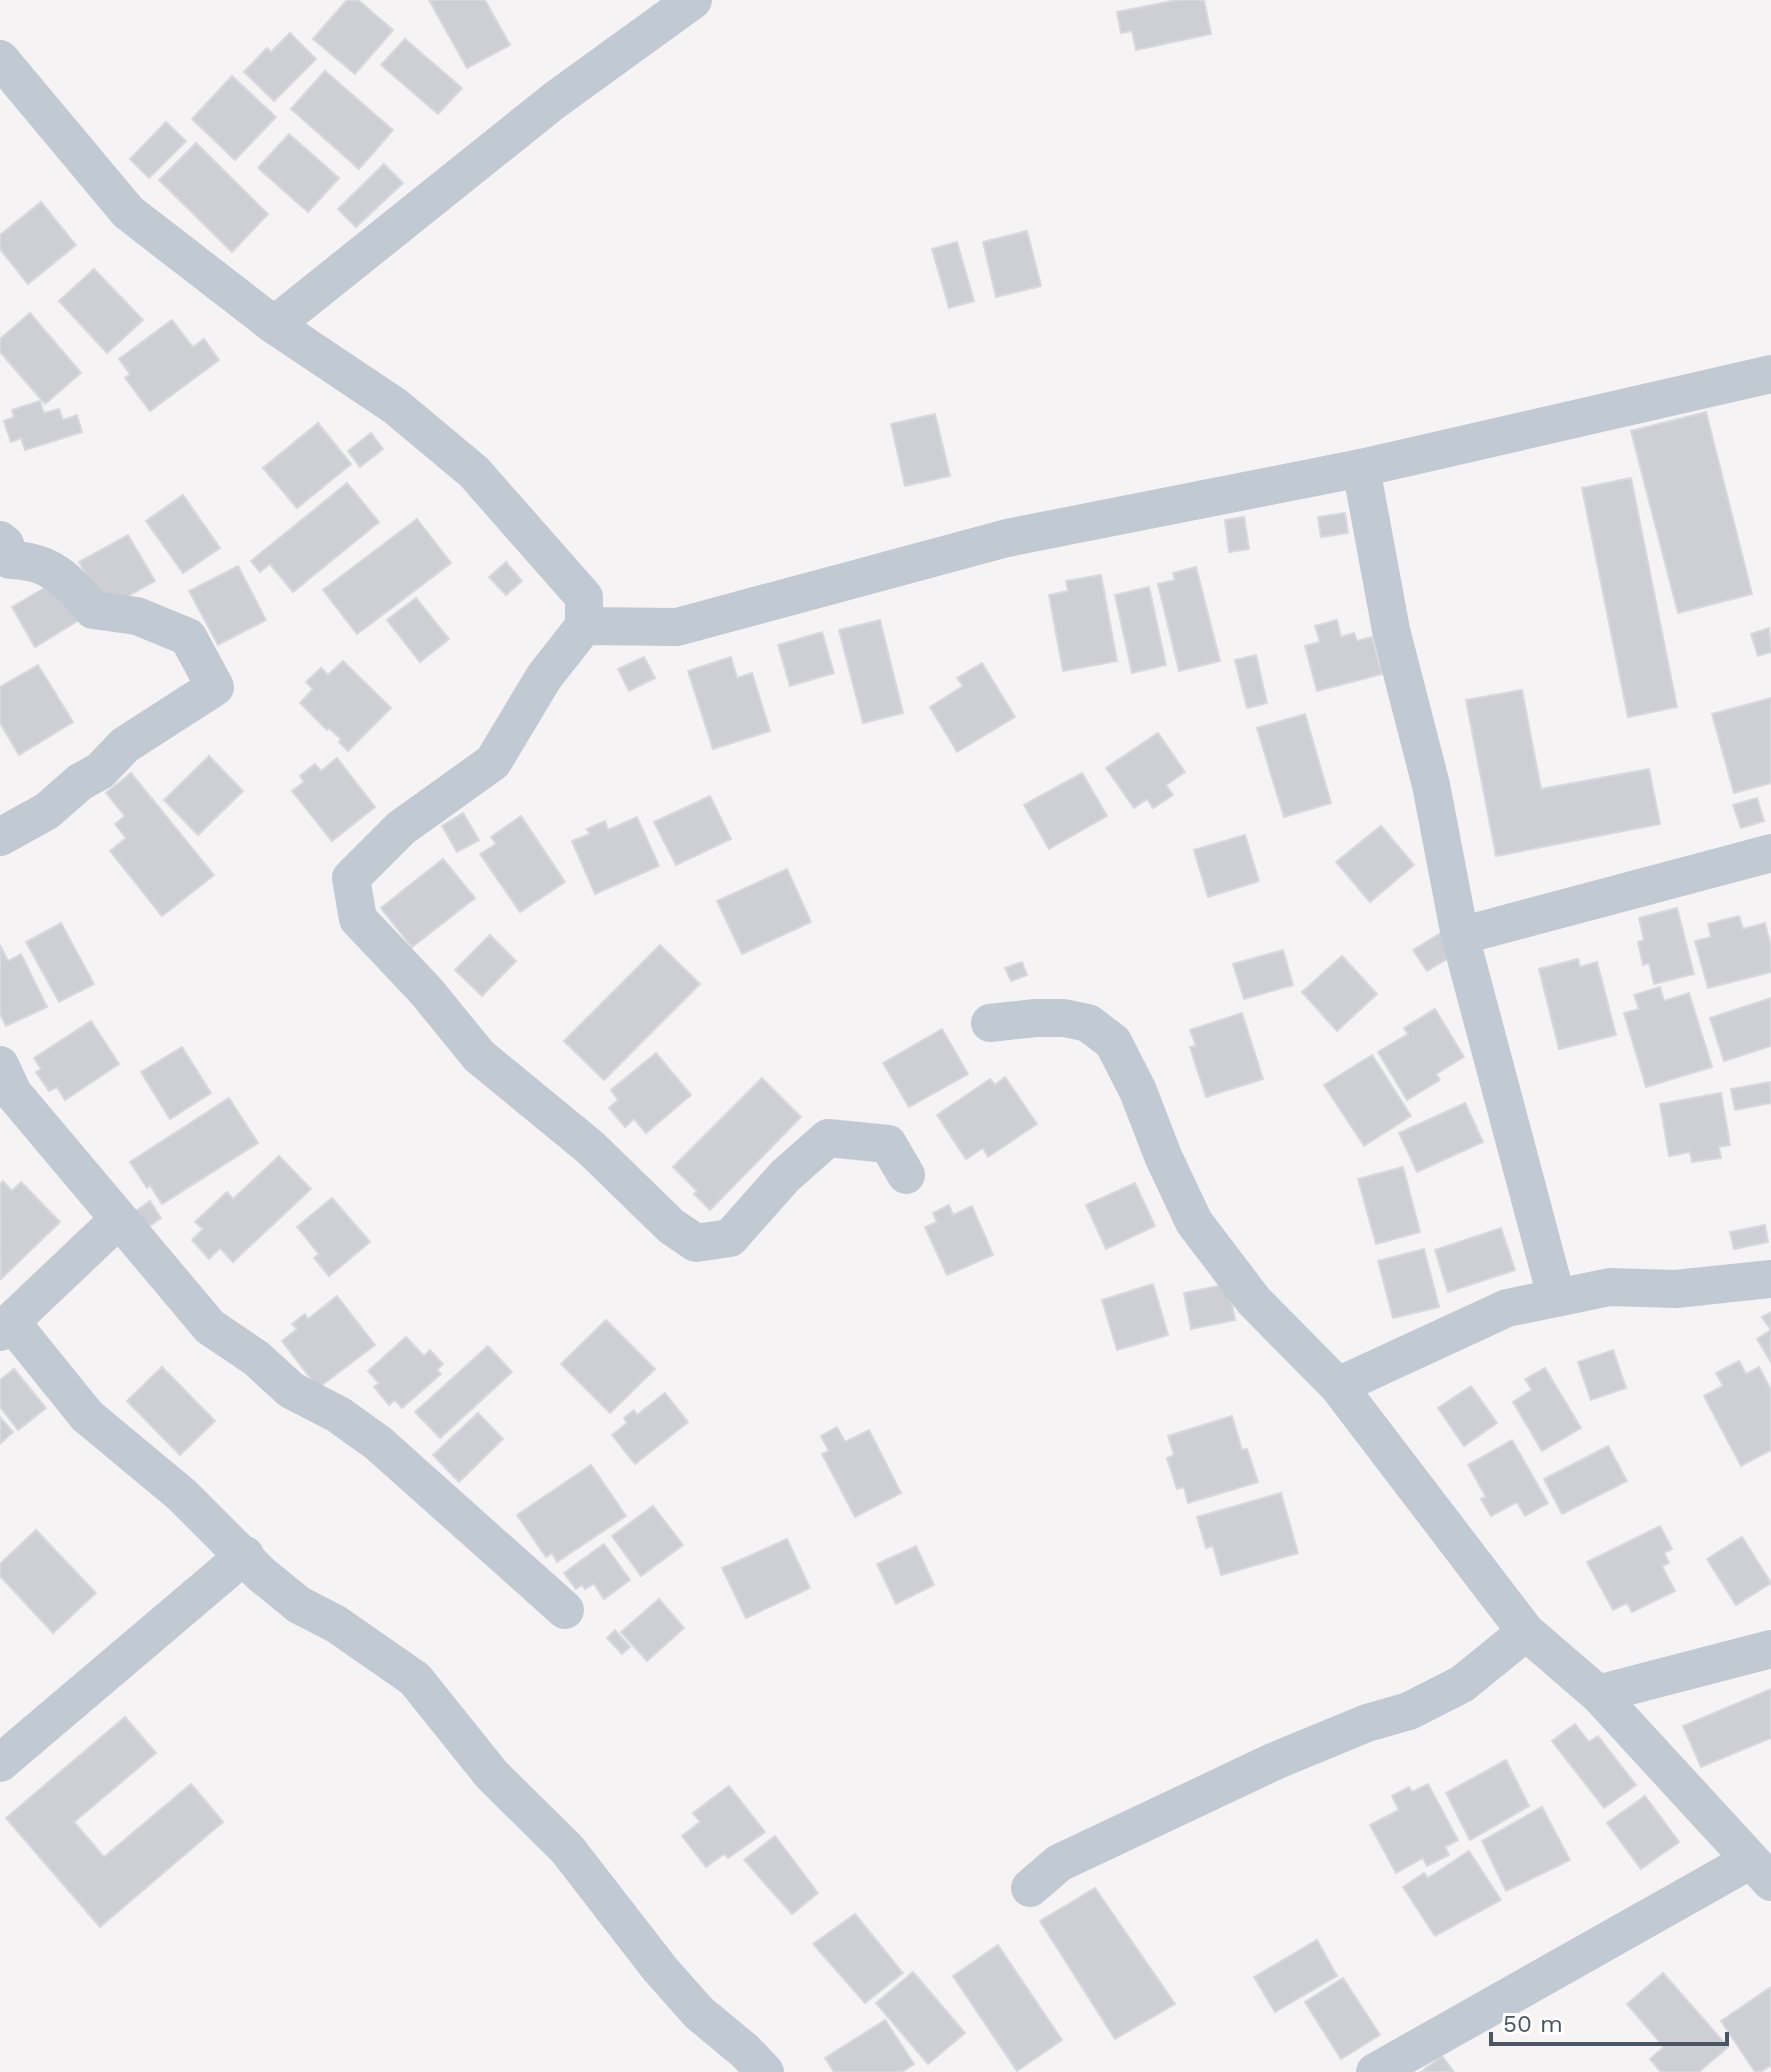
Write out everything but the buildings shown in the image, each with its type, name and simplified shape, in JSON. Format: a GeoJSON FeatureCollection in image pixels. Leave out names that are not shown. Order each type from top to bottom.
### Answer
{"type":"FeatureCollection","features":[{"type":"Feature","properties":{"kind":"street"},"geometry":{"type":"LineString","coordinates":[[274,325],[555,100],[693,0]]}},
{"type":"Feature","properties":{"kind":"street"},"geometry":{"type":"LineString","coordinates":[[0,59],[128,212],[274,325],[395,406],[474,472],[584,597],[584,626],[544,677],[493,762],[401,828],[351,878],[358,919],[426,991],[479,1056],[591,1148],[671,1226],[696,1243],[730,1238],[785,1176],[828,1138],[888,1144],[906,1175]]}},
{"type":"Feature","properties":{"kind":"street"},"geometry":{"type":"LineString","coordinates":[[584,626],[677,627],[1007,538],[1361,468],[1771,374]]}},
{"type":"Feature","properties":{"kind":"street"},"geometry":{"type":"LineString","coordinates":[[1361,468],[1391,630],[1431,785],[1460,936],[1556,1296]]}},
{"type":"Feature","properties":{"kind":"street"},"geometry":{"type":"LineString","coordinates":[[0,540],[5,544],[10,560],[30,560],[69,581],[93,610],[137,616],[188,637],[215,687],[125,745],[100,771],[80,782],[47,811],[0,837]]}},
{"type":"Feature","properties":{"kind":"street"},"geometry":{"type":"LineString","coordinates":[[1460,936],[1771,853]]}},
{"type":"Feature","properties":{"kind":"street"},"geometry":{"type":"LineString","coordinates":[[990,1023],[1064,1018],[1088,1023],[1113,1042],[1138,1091],[1163,1156],[1194,1222],[1254,1301],[1338,1386],[1526,1632],[1598,1694],[1760,1872],[1375,2072]]}},
{"type":"Feature","properties":{"kind":"street"},"geometry":{"type":"LineString","coordinates":[[0,1065],[13,1093],[210,1327],[256,1358],[291,1390],[339,1415],[378,1443],[565,1610]]}},
{"type":"Feature","properties":{"kind":"street"},"geometry":{"type":"LineString","coordinates":[[118,1220],[6,1327],[87,1416],[170,1484],[261,1574],[299,1605],[336,1624],[415,1679],[492,1775],[567,1849],[699,2013],[765,2072]]}},
{"type":"Feature","properties":{"kind":"street"},"geometry":{"type":"LineString","coordinates":[[1338,1386],[1507,1308],[1610,1287],[1676,1289],[1771,1279]]}},
{"type":"Feature","properties":{"kind":"street"},"geometry":{"type":"LineString","coordinates":[[0,1763],[245,1555]]}},
{"type":"Feature","properties":{"kind":"street"},"geometry":{"type":"LineString","coordinates":[[1030,1888],[1059,1863],[1275,1761],[1367,1723],[1409,1711],[1462,1684],[1526,1632]]}},
{"type":"Feature","properties":{"kind":"street"},"geometry":{"type":"LineString","coordinates":[[1598,1694],[1771,1649]]}}]}
